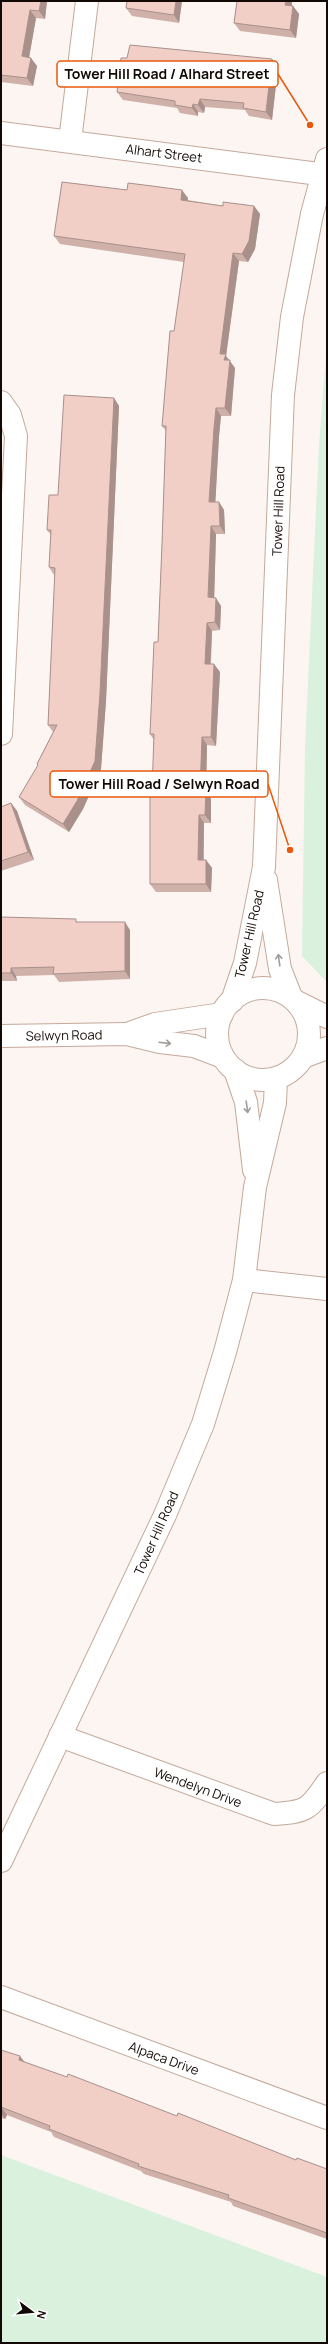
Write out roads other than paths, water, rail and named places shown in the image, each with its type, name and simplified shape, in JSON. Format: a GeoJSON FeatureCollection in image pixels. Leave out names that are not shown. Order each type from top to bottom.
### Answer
{"type":"FeatureCollection","features":[{"type":"Feature","properties":{"kind":"street"},"geometry":{"type":"LineString","coordinates":[[70,141],[87,1]]}},
{"type":"Feature","properties":{"kind":"street","name":"Alhart Street"},"geometry":{"type":"LineString","coordinates":[[1,133],[326,169]]}},
{"type":"Feature","properties":{"kind":"street","name":"Tower Hill Road"},"geometry":{"type":"LineString","coordinates":[[227,1007],[245,963],[264,867],[283,396],[292,316],[312,214],[326,169]]}},
{"type":"Feature","properties":{"kind":"street"},"geometry":{"type":"LineString","coordinates":[[1,402],[10,415],[16,436],[1,734]]}},
{"type":"Feature","properties":{"kind":"street","name":"Tower Hill Road"},"geometry":{"type":"LineString","coordinates":[[264,867],[280,969],[294,1000]]}},
{"type":"Feature","properties":{"kind":"street"},"geometry":{"type":"LineString","coordinates":[[294,1000],[305,1015],[309,1029],[308,1043],[303,1057],[287,1074],[276,1079],[254,1079],[229,1063],[218,1036],[227,1007],[242,993],[254,989],[268,988],[280,991],[327,1017]]}},
{"type":"Feature","properties":{"kind":"street","name":"Selwyn Road"},"geometry":{"type":"LineString","coordinates":[[127,1034],[155,1024],[227,1007]]}},
{"type":"Feature","properties":{"kind":"street","name":"Selwyn Road"},"geometry":{"type":"LineString","coordinates":[[1,1036],[127,1034],[160,1042],[194,1046],[229,1063]]}},
{"type":"Feature","properties":{"kind":"street"},"geometry":{"type":"LineString","coordinates":[[303,1057],[327,1048]]}},
{"type":"Feature","properties":{"kind":"street","name":"Tower Hill Road"},"geometry":{"type":"LineString","coordinates":[[229,1063],[246,1102],[255,1187]]}},
{"type":"Feature","properties":{"kind":"street","name":"Tower Hill Road"},"geometry":{"type":"LineString","coordinates":[[1,1861],[165,1515],[197,1438],[225,1352],[244,1280],[255,1187],[275,1103],[276,1079]]}},
{"type":"Feature","properties":{"kind":"street"},"geometry":{"type":"LineString","coordinates":[[244,1280],[327,1289]]}},
{"type":"Feature","properties":{"kind":"street","name":"Wendelyn Drive"},"geometry":{"type":"LineString","coordinates":[[60,1736],[274,1814],[294,1813],[312,1805],[327,1783]]}},
{"type":"Feature","properties":{"kind":"street","name":"Alpaca Drive"},"geometry":{"type":"LineString","coordinates":[[1,1998],[327,2118]]}},
{"type":"Feature","properties":{"kind":"place","name":"Tower Hill Road / Alhard Street"},"geometry":{"type":"Point","coordinates":[310,125]}},
{"type":"Feature","properties":{"kind":"place","name":"Tower Hill Road / Selwyn Road"},"geometry":{"type":"Point","coordinates":[290,850]}}]}
